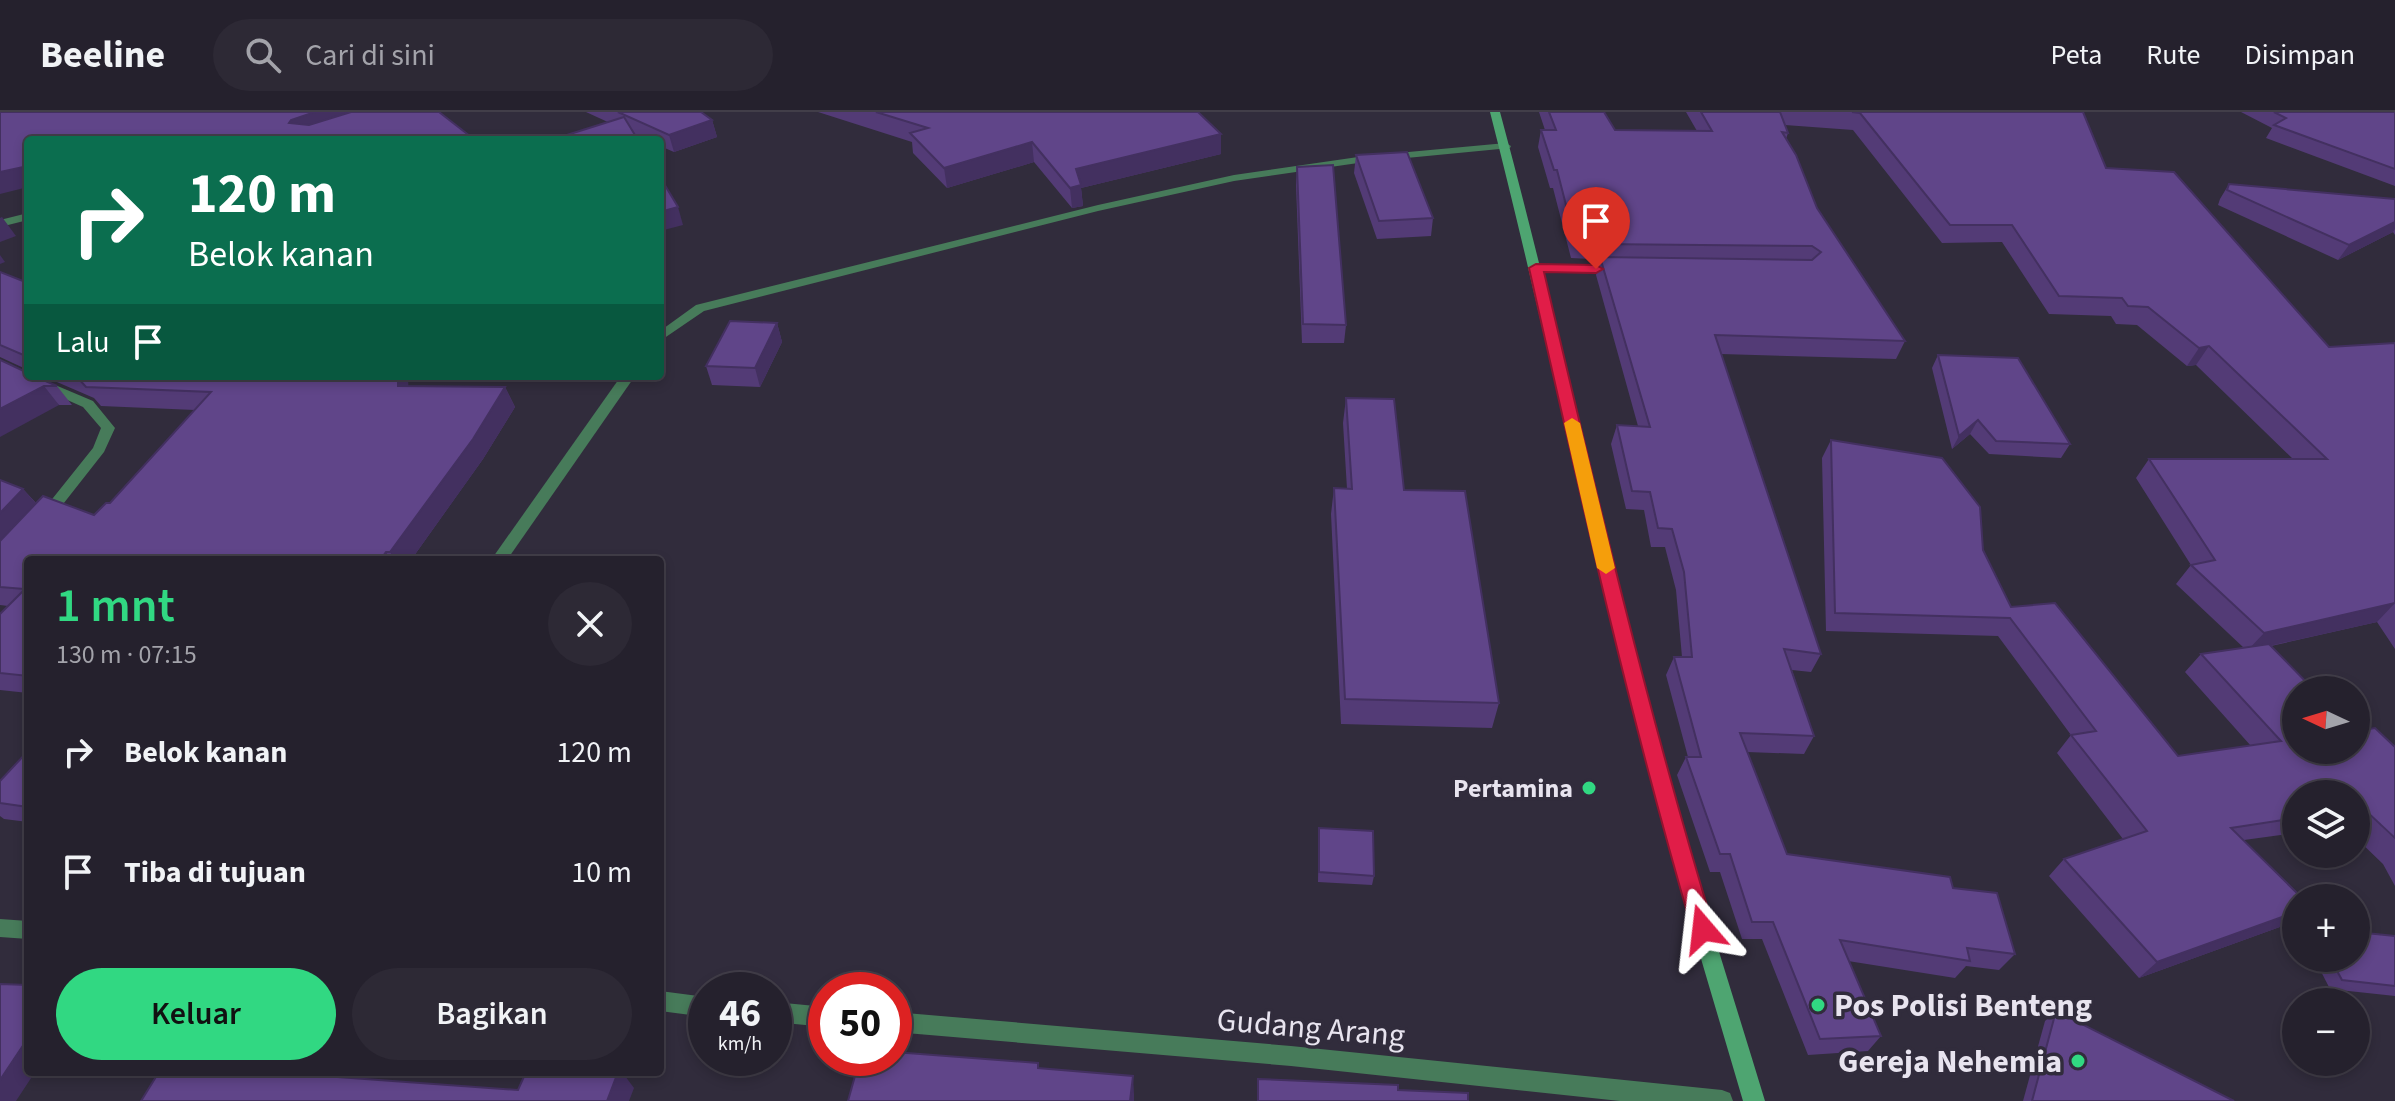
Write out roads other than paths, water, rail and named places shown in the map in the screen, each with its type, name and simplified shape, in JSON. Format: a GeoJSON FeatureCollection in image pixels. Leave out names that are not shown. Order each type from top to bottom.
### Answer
{"type":"FeatureCollection","features":[{"type":"Feature","properties":{"kind":"main road"},"geometry":{"type":"LineString","coordinates":[[1495,112],[1506,146],[1597,532],[1663,793],[1754,1101]]}},
{"type":"Feature","properties":{"kind":"street"},"geometry":{"type":"LineString","coordinates":[[664,334],[700,308],[1098,208],[1234,178],[1365,159],[1506,146]]}},
{"type":"Feature","properties":{"kind":"street"},"geometry":{"type":"LineString","coordinates":[[0,224],[24,217]]}},
{"type":"Feature","properties":{"kind":"street"},"geometry":{"type":"LineString","coordinates":[[1536,268],[1631,269]]}},
{"type":"Feature","properties":{"kind":"street"},"geometry":{"type":"LineString","coordinates":[[34,380],[88,404],[108,428],[99,449],[37,525]]}},
{"type":"Feature","properties":{"kind":"street"},"geometry":{"type":"LineString","coordinates":[[502,556],[625,380]]}},
{"type":"Feature","properties":{"kind":"street"},"geometry":{"type":"LineString","coordinates":[[0,928],[24,930]]}},
{"type":"Feature","properties":{"kind":"street"},"geometry":{"type":"LineString","coordinates":[[664,1002],[688,1005]]}},
{"type":"Feature","properties":{"kind":"street","name":"Gudang Arang"},"geometry":{"type":"LineString","coordinates":[[912,1024],[1291,1056],[1722,1101]]}},
{"type":"Feature","properties":{"kind":"place","name":"Pertamina"},"geometry":{"type":"Point","coordinates":[1589,788]}},
{"type":"Feature","properties":{"kind":"place","name":"Pos Polisi Benteng"},"geometry":{"type":"Point","coordinates":[1818,1005]}},
{"type":"Feature","properties":{"kind":"place","name":"Gereja Nehemia"},"geometry":{"type":"Point","coordinates":[2078,1061]}}]}
